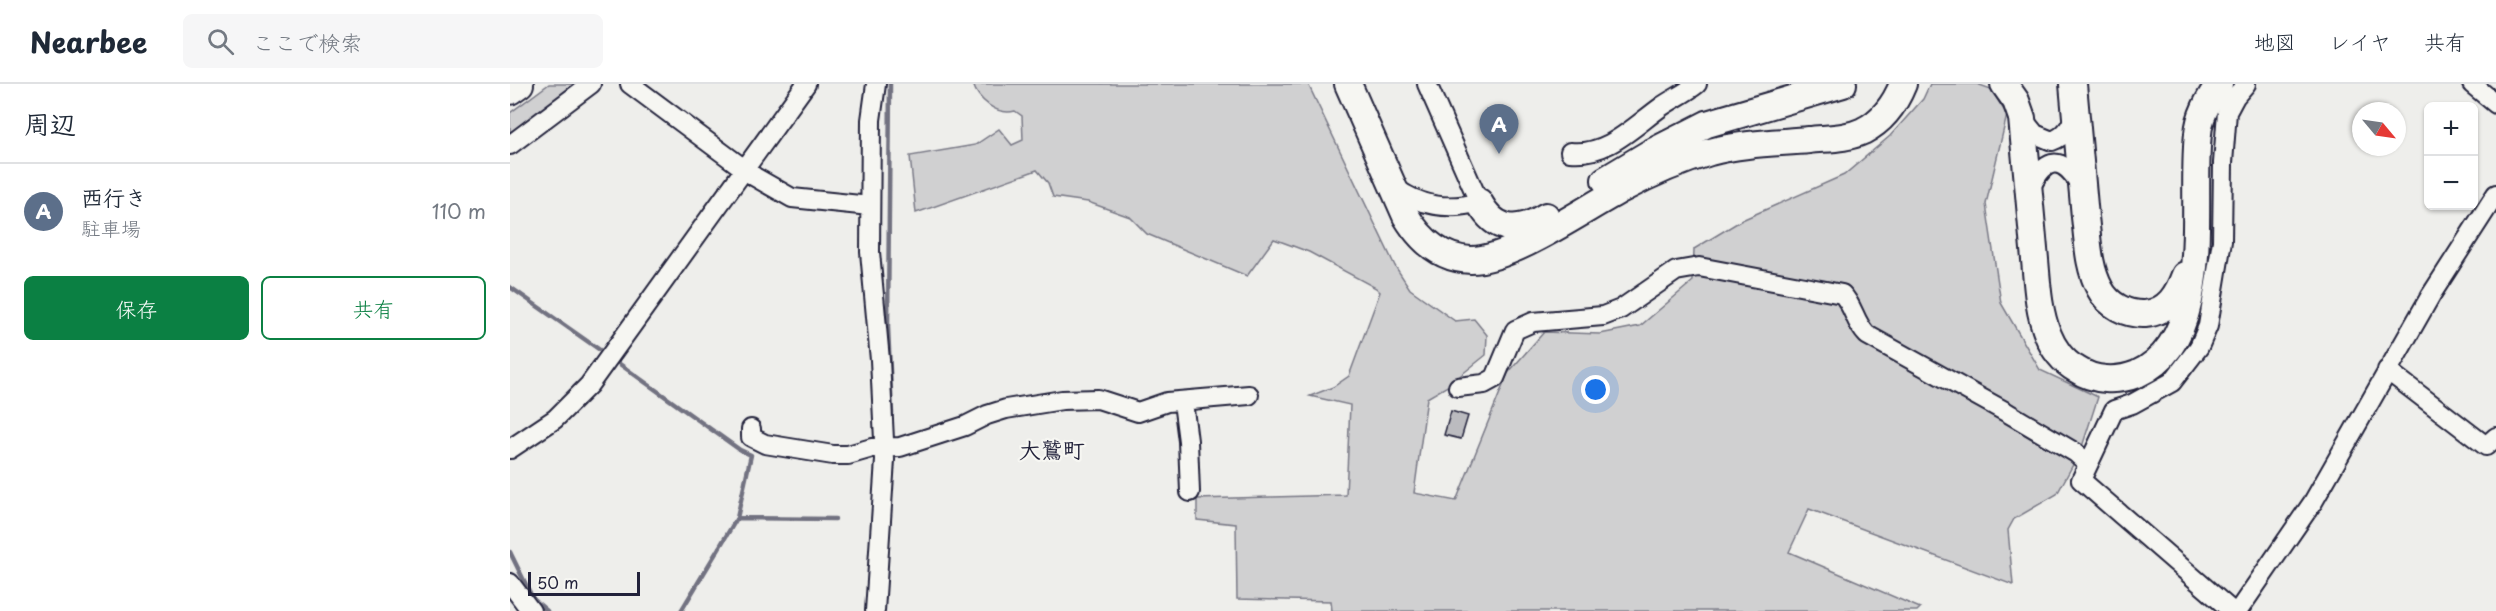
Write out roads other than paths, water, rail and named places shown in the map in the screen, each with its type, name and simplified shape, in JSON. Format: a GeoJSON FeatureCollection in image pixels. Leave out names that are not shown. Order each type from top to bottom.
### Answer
{"type":"FeatureCollection","features":[{"type":"Feature","properties":{"kind":"highway"},"geometry":{"type":"LineString","coordinates":[[510,92],[520,84]]}},
{"type":"Feature","properties":{"kind":"highway"},"geometry":{"type":"LineString","coordinates":[[1348,84],[1406,216],[1416,232],[1440,253],[1472,260],[1503,254],[1623,188],[1683,161],[1736,147],[1844,137],[1862,131],[1888,113],[1900,91]]}},
{"type":"Feature","properties":{"kind":"highway"},"geometry":{"type":"LineString","coordinates":[[1479,202],[1485,214],[1493,221],[1517,228],[1540,219],[1650,153],[1707,124],[1843,84]]}},
{"type":"Feature","properties":{"kind":"highway"},"geometry":{"type":"LineString","coordinates":[[2004,84],[2016,101],[2022,118],[2038,293],[2048,335],[2063,359],[2076,369],[2089,375],[2116,379],[2144,371],[2157,361],[2176,334],[2190,294],[2196,246],[2198,131],[2204,112],[2218,84]]}},
{"type":"Feature","properties":{"kind":"highway"},"geometry":{"type":"LineString","coordinates":[[2073,84],[2090,262],[2095,277],[2109,301],[2120,309],[2143,314],[2164,307],[2180,289],[2196,246]]}},
{"type":"Feature","properties":{"kind":"street"},"geometry":{"type":"LineString","coordinates":[[510,145],[591,84]]}},
{"type":"Feature","properties":{"kind":"street"},"geometry":{"type":"LineString","coordinates":[[630,84],[745,170],[792,198],[870,206]]}},
{"type":"Feature","properties":{"kind":"street"},"geometry":{"type":"LineString","coordinates":[[510,448],[555,419],[589,385],[806,84]]}},
{"type":"Feature","properties":{"kind":"street"},"geometry":{"type":"LineString","coordinates":[[875,611],[882,518],[884,448],[880,360],[870,252],[871,120],[876,84]]}},
{"type":"Feature","properties":{"kind":"street"},"geometry":{"type":"LineString","coordinates":[[1394,187],[1408,197],[1423,203],[1462,207],[1479,202],[1427,84]]}},
{"type":"Feature","properties":{"kind":"street"},"geometry":{"type":"LineString","coordinates":[[1570,152],[1586,154],[1606,146],[1697,84]]}},
{"type":"Feature","properties":{"kind":"street"},"geometry":{"type":"LineString","coordinates":[[2232,611],[2081,480],[2114,410],[2132,404],[2172,382],[2199,347],[2208,326],[2222,241],[2223,163],[2227,112],[2235,97],[2246,84]]}},
{"type":"Feature","properties":{"kind":"street"},"geometry":{"type":"LineString","coordinates":[[2472,84],[2496,104]]}},
{"type":"Feature","properties":{"kind":"street"},"geometry":{"type":"LineString","coordinates":[[2022,118],[2035,134],[2052,141],[2061,138],[2067,132],[2076,114]]}},
{"type":"Feature","properties":{"kind":"street"},"geometry":{"type":"LineString","coordinates":[[2029,191],[2042,168],[2058,163],[2074,174],[2082,189]]}},
{"type":"Feature","properties":{"kind":"street"},"geometry":{"type":"LineString","coordinates":[[2238,611],[2313,502],[2431,295],[2496,194]]}},
{"type":"Feature","properties":{"kind":"street"},"geometry":{"type":"LineString","coordinates":[[1458,387],[1484,384],[1495,378],[1515,330],[1533,322],[1603,316],[1621,309],[1676,272],[1699,267],[1842,294],[1850,302],[1858,326],[1867,334],[2076,453],[2088,464]]}},
{"type":"Feature","properties":{"kind":"street"},"geometry":{"type":"LineString","coordinates":[[2387,370],[2486,446],[2496,437]]}},
{"type":"Feature","properties":{"kind":"street"},"geometry":{"type":"LineString","coordinates":[[751,429],[751,437],[765,444],[833,455],[848,455],[872,448],[900,447],[1006,409],[1062,400],[1098,399],[1137,412],[1167,402],[1249,395]]}},
{"type":"Feature","properties":{"kind":"street"},"geometry":{"type":"LineString","coordinates":[[1184,402],[1191,492]]}},
{"type":"Feature","properties":{"kind":"street"},"geometry":{"type":"LineString","coordinates":[[510,584],[531,611]]}},
{"type":"Feature","properties":{"kind":"waterway"},"geometry":{"type":"LineString","coordinates":[[890,84],[888,327],[892,414]]}},
{"type":"Feature","properties":{"kind":"waterway"},"geometry":{"type":"LineString","coordinates":[[510,287],[607,355]]}},
{"type":"Feature","properties":{"kind":"waterway"},"geometry":{"type":"LineString","coordinates":[[614,360],[740,450],[751,455],[737,518]]}},
{"type":"Feature","properties":{"kind":"waterway"},"geometry":{"type":"LineString","coordinates":[[681,611],[737,518],[835,519]]}},
{"type":"Feature","properties":{"kind":"waterway"},"geometry":{"type":"LineString","coordinates":[[510,552],[533,599],[547,611]]}},
{"type":"Feature","properties":{"kind":"place","name":"西行き"},"geometry":{"type":"Point","coordinates":[1499,154]}},
{"type":"Feature","properties":{"kind":"district","name":"大鷲町"},"geometry":{"type":"Point","coordinates":[1052,450]}}]}
